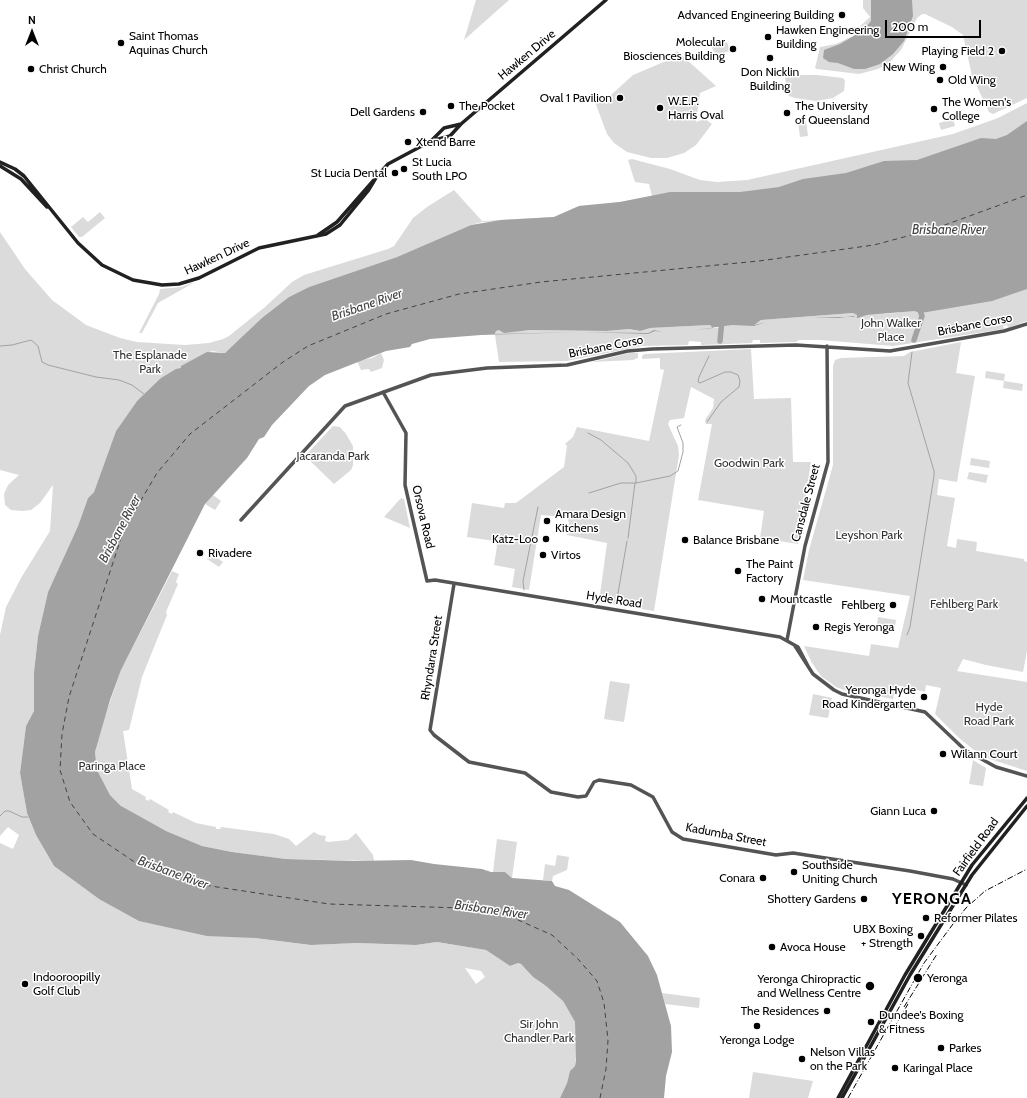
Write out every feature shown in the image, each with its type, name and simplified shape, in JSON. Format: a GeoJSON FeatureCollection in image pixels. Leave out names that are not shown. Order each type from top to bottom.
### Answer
{"type":"FeatureCollection","features":[{"type":"Feature","properties":{"kind":"main road","name":"Hawken Drive"},"geometry":{"type":"LineString","coordinates":[[0,162],[15,169],[24,176],[86,252],[102,265],[130,279],[157,284],[175,285],[188,282],[207,275],[253,250],[316,237],[338,222],[377,176],[392,161],[431,141],[448,137],[461,124],[606,0]]}},
{"type":"Feature","properties":{"kind":"main road","name":"Hawken Drive"},"geometry":{"type":"LineString","coordinates":[[431,141],[444,128],[461,124]]}},
{"type":"Feature","properties":{"kind":"main road"},"geometry":{"type":"LineString","coordinates":[[449,128],[451,133]]}},
{"type":"Feature","properties":{"kind":"main road"},"geometry":{"type":"LineString","coordinates":[[441,132],[444,137]]}},
{"type":"Feature","properties":{"kind":"main road","name":"Hawken Drive"},"geometry":{"type":"LineString","coordinates":[[0,166],[22,179],[38,200],[55,215]]}},
{"type":"Feature","properties":{"kind":"main road","name":"Fairfield Road"},"geometry":{"type":"LineString","coordinates":[[838,1098],[904,976],[962,883],[982,852],[1027,798]]}},
{"type":"Feature","properties":{"kind":"main road","name":"Fairfield Road"},"geometry":{"type":"LineString","coordinates":[[842,1098],[910,975],[966,885],[986,856],[1027,806]]}},
{"type":"Feature","properties":{"kind":"street","name":"Brisbane Corso"},"geometry":{"type":"LineString","coordinates":[[241,520],[345,406],[431,375],[488,368],[567,365],[641,350],[796,345],[890,351],[1004,331],[1027,324]]}},
{"type":"Feature","properties":{"kind":"street","name":"Cansdale Street"},"geometry":{"type":"LineString","coordinates":[[787,640],[805,546],[828,462],[827,346]]}},
{"type":"Feature","properties":{"kind":"street","name":"Orsova Road"},"geometry":{"type":"LineString","coordinates":[[383,392],[406,433],[405,485],[427,581]]}},
{"type":"Feature","properties":{"kind":"street","name":"Hyde Road"},"geometry":{"type":"LineString","coordinates":[[427,581],[454,584],[776,636],[787,640],[801,651],[813,674],[825,685],[842,694],[924,712],[965,750],[996,767],[1027,776]]}},
{"type":"Feature","properties":{"kind":"street","name":"Rhyndarra Street"},"geometry":{"type":"LineString","coordinates":[[434,735],[430,730],[454,584]]}},
{"type":"Feature","properties":{"kind":"street","name":"Kadumba Street"},"geometry":{"type":"LineString","coordinates":[[434,735],[472,763],[529,775],[554,793],[584,797],[587,795],[594,782],[598,780],[631,785],[653,797],[672,832],[683,839],[774,854],[793,853],[893,869],[953,879],[966,885]]}},
{"type":"Feature","properties":{"kind":"green space"},"geometry":{"type":"Polygon","coordinates":[[[476,0],[509,0],[464,40],[476,0]]]}},
{"type":"Feature","properties":{"kind":"green space"},"geometry":{"type":"Polygon","coordinates":[[[863,0],[1027,0],[1027,98],[993,114],[989,112],[972,76],[963,35],[952,27],[925,14],[922,14],[917,18],[901,50],[889,63],[878,69],[859,74],[815,68],[820,47],[836,44],[857,34],[855,31],[870,17],[863,8],[863,0]]]}},
{"type":"Feature","properties":{"kind":"green space"},"geometry":{"type":"Polygon","coordinates":[[[712,40],[715,46],[727,42],[730,51],[717,55],[719,60],[711,46],[712,40]]]}},
{"type":"Feature","properties":{"kind":"green space"},"geometry":{"type":"Polygon","coordinates":[[[677,51],[716,86],[700,93],[696,122],[705,119],[712,124],[696,145],[684,153],[667,158],[651,158],[627,152],[614,143],[607,134],[595,102],[611,95],[633,75],[666,61],[677,51]]]}},
{"type":"Feature","properties":{"kind":"green space"},"geometry":{"type":"Polygon","coordinates":[[[789,75],[817,75],[843,78],[845,81],[844,91],[833,98],[816,101],[795,98],[789,96],[787,92],[785,77],[789,75]]]}},
{"type":"Feature","properties":{"kind":"green space"},"geometry":{"type":"Polygon","coordinates":[[[1027,103],[1027,144],[1002,155],[567,218],[482,222],[471,225],[397,257],[309,287],[289,297],[225,353],[212,351],[178,370],[137,401],[116,431],[94,492],[88,498],[78,526],[48,592],[38,636],[34,672],[34,711],[26,726],[20,773],[27,813],[36,835],[54,866],[99,899],[255,938],[311,945],[357,943],[416,945],[437,942],[486,950],[510,966],[518,963],[521,964],[533,977],[563,1001],[575,1022],[577,1047],[575,1066],[570,1071],[567,1083],[560,1098],[0,1098],[0,843],[13,849],[19,835],[8,827],[0,836],[0,635],[6,607],[21,578],[50,531],[53,485],[40,503],[31,510],[11,510],[5,505],[4,494],[8,485],[19,475],[0,470],[0,232],[25,269],[52,300],[86,325],[120,338],[137,342],[185,345],[209,343],[229,336],[265,307],[292,282],[304,275],[394,246],[413,218],[454,190],[482,221],[554,217],[579,206],[620,202],[652,196],[649,184],[635,182],[628,160],[632,159],[670,169],[700,180],[717,182],[747,180],[953,134],[998,118],[1027,103]],[[465,968],[476,984],[485,977],[481,971],[465,968]]]}},
{"type":"Feature","properties":{"kind":"green space"},"geometry":{"type":"Polygon","coordinates":[[[953,119],[955,126],[941,130],[939,123],[953,119]]]}},
{"type":"Feature","properties":{"kind":"green space"},"geometry":{"type":"Polygon","coordinates":[[[806,121],[808,136],[800,137],[798,122],[806,121]]]}},
{"type":"Feature","properties":{"kind":"green space"},"geometry":{"type":"Polygon","coordinates":[[[100,212],[105,218],[82,237],[79,237],[71,227],[83,217],[88,222],[100,212]]]}},
{"type":"Feature","properties":{"kind":"green space"},"geometry":{"type":"Polygon","coordinates":[[[195,282],[158,303],[142,333],[139,333],[159,294],[160,289],[181,287],[195,282]]]}},
{"type":"Feature","properties":{"kind":"green space","name":"John Walker Place"},"geometry":{"type":"Polygon","coordinates":[[[1027,283],[1027,321],[1008,328],[1007,325],[1003,326],[1004,329],[893,346],[820,340],[760,343],[760,340],[753,340],[752,343],[701,345],[701,342],[689,341],[688,345],[642,346],[567,361],[499,362],[495,335],[496,331],[499,330],[503,332],[531,330],[607,331],[629,329],[638,331],[650,328],[710,325],[714,328],[723,327],[722,323],[744,321],[753,322],[753,325],[761,320],[853,313],[858,315],[858,318],[867,315],[896,313],[1027,283]]]}},
{"type":"Feature","properties":{"kind":"green space"},"geometry":{"type":"Polygon","coordinates":[[[961,342],[956,373],[975,376],[957,482],[939,479],[937,495],[955,498],[947,546],[956,548],[957,539],[977,542],[976,551],[1024,559],[1024,561],[1027,562],[1027,651],[1023,672],[963,659],[957,671],[1027,682],[1027,771],[990,759],[975,751],[958,737],[935,714],[941,688],[926,685],[925,692],[896,685],[893,699],[844,690],[836,687],[821,676],[812,663],[804,646],[869,656],[871,644],[898,648],[910,596],[803,580],[809,550],[833,465],[833,366],[835,360],[841,358],[904,356],[910,352],[961,342]]]}},
{"type":"Feature","properties":{"kind":"green space","name":"Goodwin Park"},"geometry":{"type":"Polygon","coordinates":[[[751,349],[754,399],[791,398],[793,462],[811,462],[798,544],[760,538],[764,511],[698,500],[712,424],[706,424],[705,420],[713,408],[714,399],[691,387],[684,418],[670,420],[668,424],[678,446],[679,455],[654,611],[599,602],[607,543],[567,535],[569,522],[566,517],[541,515],[529,590],[512,587],[515,569],[494,565],[497,546],[495,541],[467,537],[472,503],[504,508],[505,503],[516,503],[564,467],[567,446],[565,444],[573,437],[577,427],[649,441],[664,370],[660,369],[660,358],[642,359],[644,354],[751,349]]]}},
{"type":"Feature","properties":{"kind":"green space"},"geometry":{"type":"Polygon","coordinates":[[[381,353],[384,360],[382,368],[371,372],[369,369],[361,370],[357,361],[372,358],[381,353]]]}},
{"type":"Feature","properties":{"kind":"green space"},"geometry":{"type":"Polygon","coordinates":[[[630,353],[638,353],[638,358],[633,360],[592,362],[630,353]]]}},
{"type":"Feature","properties":{"kind":"green space"},"geometry":{"type":"Polygon","coordinates":[[[986,371],[1005,374],[1004,381],[985,378],[986,371]]]}},
{"type":"Feature","properties":{"kind":"green space"},"geometry":{"type":"Polygon","coordinates":[[[1004,381],[1023,384],[1022,391],[1003,388],[1004,381]]]}},
{"type":"Feature","properties":{"kind":"green space","name":"Jacaranda Park"},"geometry":{"type":"Polygon","coordinates":[[[333,426],[340,427],[353,446],[353,465],[351,470],[334,484],[305,456],[333,426]]]}},
{"type":"Feature","properties":{"kind":"green space"},"geometry":{"type":"Polygon","coordinates":[[[971,458],[990,461],[989,468],[970,465],[971,458]]]}},
{"type":"Feature","properties":{"kind":"green space"},"geometry":{"type":"Polygon","coordinates":[[[969,472],[988,475],[986,483],[967,479],[969,472]]]}},
{"type":"Feature","properties":{"kind":"green space"},"geometry":{"type":"Polygon","coordinates":[[[213,495],[221,501],[215,510],[205,504],[213,495]]]}},
{"type":"Feature","properties":{"kind":"green space"},"geometry":{"type":"Polygon","coordinates":[[[401,498],[404,499],[410,528],[384,517],[401,498]]]}},
{"type":"Feature","properties":{"kind":"green space"},"geometry":{"type":"Polygon","coordinates":[[[210,553],[223,562],[219,567],[207,559],[210,553]]]}},
{"type":"Feature","properties":{"kind":"green space","name":"Paringa Place"},"geometry":{"type":"Polygon","coordinates":[[[172,571],[179,574],[176,582],[178,584],[142,677],[129,730],[123,731],[132,789],[146,797],[145,799],[149,801],[150,799],[169,810],[168,812],[172,814],[173,812],[196,823],[216,827],[216,829],[220,829],[221,827],[274,834],[289,839],[296,846],[314,832],[319,835],[326,836],[325,841],[328,842],[348,840],[356,833],[373,855],[374,861],[286,859],[232,852],[202,846],[138,817],[121,806],[110,795],[97,770],[95,752],[105,716],[121,670],[172,571]]]}},
{"type":"Feature","properties":{"kind":"green space"},"geometry":{"type":"Polygon","coordinates":[[[878,617],[896,620],[895,626],[877,624],[878,617]]]}},
{"type":"Feature","properties":{"kind":"green space"},"geometry":{"type":"Polygon","coordinates":[[[610,681],[630,684],[624,722],[604,719],[610,681]]]}},
{"type":"Feature","properties":{"kind":"green space"},"geometry":{"type":"Polygon","coordinates":[[[813,694],[832,698],[828,718],[809,715],[813,694]]]}},
{"type":"Feature","properties":{"kind":"green space"},"geometry":{"type":"Polygon","coordinates":[[[973,760],[986,768],[983,786],[969,784],[973,760]]]}},
{"type":"Feature","properties":{"kind":"green space"},"geometry":{"type":"Polygon","coordinates":[[[497,839],[517,842],[512,878],[505,872],[493,872],[497,839]]]}},
{"type":"Feature","properties":{"kind":"green space"},"geometry":{"type":"Polygon","coordinates":[[[557,855],[569,857],[567,870],[553,876],[552,881],[543,880],[545,864],[555,866],[557,855]]]}},
{"type":"Feature","properties":{"kind":"green space"},"geometry":{"type":"Polygon","coordinates":[[[662,993],[700,998],[699,1008],[665,1004],[662,993]]]}},
{"type":"Feature","properties":{"kind":"green space"},"geometry":{"type":"Polygon","coordinates":[[[753,1072],[813,1081],[808,1098],[749,1098],[753,1072]]]}},
{"type":"Feature","properties":{"kind":"water"},"geometry":{"type":"Polygon","coordinates":[[[871,0],[912,0],[913,16],[904,41],[893,54],[880,64],[865,69],[854,69],[838,63],[829,62],[823,58],[824,50],[840,44],[864,30],[871,21],[871,0]]]}},
{"type":"Feature","properties":{"kind":"water","name":"Brisbane River"},"geometry":{"type":"Polygon","coordinates":[[[1027,121],[1027,289],[992,301],[921,313],[914,311],[867,315],[858,318],[856,317],[857,315],[853,313],[761,320],[754,325],[766,322],[754,326],[732,325],[713,328],[710,325],[650,328],[640,331],[629,329],[607,331],[530,330],[504,333],[499,330],[496,331],[495,334],[582,332],[481,335],[430,339],[412,344],[410,347],[386,351],[325,375],[309,386],[272,425],[264,437],[259,439],[247,458],[205,504],[121,670],[110,700],[95,752],[97,770],[110,795],[121,806],[166,831],[202,846],[232,852],[286,859],[355,861],[411,860],[482,869],[491,872],[505,872],[512,878],[552,881],[555,886],[569,890],[620,922],[648,956],[657,975],[671,1026],[672,1052],[666,1076],[664,1098],[560,1098],[567,1083],[570,1071],[575,1066],[575,1022],[563,1001],[533,977],[521,964],[518,963],[510,966],[486,950],[437,942],[416,945],[357,943],[311,945],[255,938],[207,936],[139,921],[99,899],[54,866],[36,835],[27,813],[20,773],[26,726],[34,711],[34,672],[38,636],[48,592],[78,526],[88,498],[94,492],[116,431],[137,401],[161,378],[207,352],[225,353],[262,318],[289,297],[309,287],[397,257],[471,225],[501,220],[554,217],[579,206],[620,202],[670,192],[740,192],[779,187],[803,179],[846,173],[884,161],[917,160],[981,138],[996,139],[1007,135],[1027,121]]]}},
{"type":"Feature","properties":{"kind":"water"},"geometry":{"type":"Polygon","coordinates":[[[811,317],[846,317],[839,318],[811,317]]]}},
{"type":"Feature","properties":{"kind":"water"},"geometry":{"type":"Polygon","coordinates":[[[654,330],[663,332],[655,331],[648,334],[582,332],[648,333],[654,330]]]}},
{"type":"Feature","properties":{"kind":"waterway"},"geometry":{"type":"LineString","coordinates":[[914,340],[922,316],[920,310]]}},
{"type":"Feature","properties":{"kind":"waterway"},"geometry":{"type":"LineString","coordinates":[[720,341],[722,320]]}},
{"type":"Feature","properties":{"kind":"waterway"},"geometry":{"type":"LineString","coordinates":[[0,346],[12,345],[31,340],[38,346],[42,362],[48,365],[96,377],[119,380],[132,385],[144,394]]}},
{"type":"Feature","properties":{"kind":"waterway"},"geometry":{"type":"LineString","coordinates":[[907,635],[910,627],[934,476],[934,471],[908,383],[912,352]]}},
{"type":"Feature","properties":{"kind":"waterway"},"geometry":{"type":"LineString","coordinates":[[707,422],[721,402],[739,387],[740,381],[738,375],[731,372],[725,372],[700,383],[698,382],[709,356]]}},
{"type":"Feature","properties":{"kind":"waterway"},"geometry":{"type":"LineString","coordinates":[[589,493],[621,483],[636,483],[670,476],[678,471],[683,452],[683,443],[677,427],[681,425]]}},
{"type":"Feature","properties":{"kind":"waterway"},"geometry":{"type":"LineString","coordinates":[[588,433],[601,440],[628,463],[636,476],[636,483]]}},
{"type":"Feature","properties":{"kind":"waterway"},"geometry":{"type":"LineString","coordinates":[[628,538],[635,483]]}},
{"type":"Feature","properties":{"kind":"waterway"},"geometry":{"type":"LineString","coordinates":[[524,590],[523,581],[538,507]]}},
{"type":"Feature","properties":{"kind":"waterway"},"geometry":{"type":"LineString","coordinates":[[616,605],[627,541]]}},
{"type":"Feature","properties":{"kind":"waterway"},"geometry":{"type":"LineString","coordinates":[[0,816],[5,811],[9,811],[22,817],[28,817]]}},
{"type":"Feature","properties":{"kind":"ferry route"},"geometry":{"type":"LineString","coordinates":[[600,1098],[606,1069],[608,1040],[604,1003],[597,981],[578,959],[552,935],[507,915],[463,908],[329,904],[191,883],[136,863],[93,834],[70,802],[60,770],[62,734],[69,697],[124,529],[157,473],[190,434],[283,362],[308,346],[386,314],[459,294],[541,282],[759,261],[874,245],[934,229],[1027,195]]}},
{"type":"Feature","properties":{"kind":"railway"},"geometry":{"type":"LineString","coordinates":[[848,1098],[924,963],[956,920],[966,908],[985,891],[1027,869]]}},
{"type":"Feature","properties":{"kind":"railway"},"geometry":{"type":"LineString","coordinates":[[904,1007],[937,954]]}},
{"type":"Feature","properties":{"kind":"railway"},"geometry":{"type":"LineString","coordinates":[[894,1028],[908,1004]]}},
{"type":"Feature","properties":{"kind":"place","name":"Advanced Engineering Building"},"geometry":{"type":"Point","coordinates":[842,15]}},
{"type":"Feature","properties":{"kind":"place","name":"Hawken Engineering Building"},"geometry":{"type":"Point","coordinates":[768,37]}},
{"type":"Feature","properties":{"kind":"place","name":"Saint Thomas Aquinas Church"},"geometry":{"type":"Point","coordinates":[121,43]}},
{"type":"Feature","properties":{"kind":"place","name":"Molecular Biosciences Building"},"geometry":{"type":"Point","coordinates":[733,49]}},
{"type":"Feature","properties":{"kind":"place","name":"Playing Field 2"},"geometry":{"type":"Point","coordinates":[1002,51]}},
{"type":"Feature","properties":{"kind":"place","name":"Don Nicklin Building"},"geometry":{"type":"Point","coordinates":[770,58]}},
{"type":"Feature","properties":{"kind":"place","name":"New Wing"},"geometry":{"type":"Point","coordinates":[943,67]}},
{"type":"Feature","properties":{"kind":"place","name":"Christ Church"},"geometry":{"type":"Point","coordinates":[31,69]}},
{"type":"Feature","properties":{"kind":"place","name":"Old Wing"},"geometry":{"type":"Point","coordinates":[940,80]}},
{"type":"Feature","properties":{"kind":"place","name":"Oval 1 Pavilion"},"geometry":{"type":"Point","coordinates":[620,98]}},
{"type":"Feature","properties":{"kind":"place","name":"The Pocket"},"geometry":{"type":"Point","coordinates":[451,106]}},
{"type":"Feature","properties":{"kind":"place","name":"W.E.P. Harris Oval"},"geometry":{"type":"Point","coordinates":[660,108]}},
{"type":"Feature","properties":{"kind":"place","name":"The Women's College"},"geometry":{"type":"Point","coordinates":[934,109]}},
{"type":"Feature","properties":{"kind":"place","name":"Dell Gardens"},"geometry":{"type":"Point","coordinates":[423,112]}},
{"type":"Feature","properties":{"kind":"place","name":"The University of Queensland"},"geometry":{"type":"Point","coordinates":[787,113]}},
{"type":"Feature","properties":{"kind":"place","name":"Xtend Barre"},"geometry":{"type":"Point","coordinates":[408,142]}},
{"type":"Feature","properties":{"kind":"place","name":"St Lucia South LPO"},"geometry":{"type":"Point","coordinates":[404,169]}},
{"type":"Feature","properties":{"kind":"place","name":"St Lucia Dental"},"geometry":{"type":"Point","coordinates":[395,173]}},
{"type":"Feature","properties":{"kind":"place","name":"Amara Design Kitchens"},"geometry":{"type":"Point","coordinates":[547,521]}},
{"type":"Feature","properties":{"kind":"place","name":"Katz-Loo"},"geometry":{"type":"Point","coordinates":[546,539]}},
{"type":"Feature","properties":{"kind":"place","name":"Balance Brisbane"},"geometry":{"type":"Point","coordinates":[685,540]}},
{"type":"Feature","properties":{"kind":"place","name":"Rivadere"},"geometry":{"type":"Point","coordinates":[200,553]}},
{"type":"Feature","properties":{"kind":"place","name":"Virtos"},"geometry":{"type":"Point","coordinates":[543,555]}},
{"type":"Feature","properties":{"kind":"place","name":"The Paint Factory"},"geometry":{"type":"Point","coordinates":[738,571]}},
{"type":"Feature","properties":{"kind":"place","name":"Mountcastle"},"geometry":{"type":"Point","coordinates":[762,599]}},
{"type":"Feature","properties":{"kind":"place","name":"Fehlberg"},"geometry":{"type":"Point","coordinates":[893,605]}},
{"type":"Feature","properties":{"kind":"place","name":"Regis Yeronga"},"geometry":{"type":"Point","coordinates":[816,627]}},
{"type":"Feature","properties":{"kind":"place","name":"Yeronga Hyde Road Kindergarten"},"geometry":{"type":"Point","coordinates":[924,697]}},
{"type":"Feature","properties":{"kind":"place","name":"Wilann Court"},"geometry":{"type":"Point","coordinates":[943,754]}},
{"type":"Feature","properties":{"kind":"place","name":"Giann Luca"},"geometry":{"type":"Point","coordinates":[934,811]}},
{"type":"Feature","properties":{"kind":"place","name":"Southside Uniting Church"},"geometry":{"type":"Point","coordinates":[794,872]}},
{"type":"Feature","properties":{"kind":"place","name":"Conara"},"geometry":{"type":"Point","coordinates":[763,878]}},
{"type":"Feature","properties":{"kind":"place","name":"Shottery Gardens"},"geometry":{"type":"Point","coordinates":[864,899]}},
{"type":"Feature","properties":{"kind":"place","name":"Reformer Pilates"},"geometry":{"type":"Point","coordinates":[926,918]}},
{"type":"Feature","properties":{"kind":"place","name":"UBX Boxing + Strength"},"geometry":{"type":"Point","coordinates":[921,936]}},
{"type":"Feature","properties":{"kind":"place","name":"Avoca House"},"geometry":{"type":"Point","coordinates":[772,947]}},
{"type":"Feature","properties":{"kind":"place","name":"Yeronga"},"geometry":{"type":"Point","coordinates":[918,978]}},
{"type":"Feature","properties":{"kind":"place","name":"Indooroopilly Golf Club"},"geometry":{"type":"Point","coordinates":[25,984]}},
{"type":"Feature","properties":{"kind":"place","name":"Yeronga Chiropractic and Wellness Centre"},"geometry":{"type":"Point","coordinates":[870,986]}},
{"type":"Feature","properties":{"kind":"place","name":"The Residences"},"geometry":{"type":"Point","coordinates":[827,1011]}},
{"type":"Feature","properties":{"kind":"place","name":"Dundee's Boxing & Fitness"},"geometry":{"type":"Point","coordinates":[871,1022]}},
{"type":"Feature","properties":{"kind":"place","name":"Yeronga Lodge"},"geometry":{"type":"Point","coordinates":[757,1026]}},
{"type":"Feature","properties":{"kind":"place","name":"Parkes"},"geometry":{"type":"Point","coordinates":[941,1048]}},
{"type":"Feature","properties":{"kind":"place","name":"Nelson Villas on the Park"},"geometry":{"type":"Point","coordinates":[802,1059]}},
{"type":"Feature","properties":{"kind":"place","name":"Karingal Place"},"geometry":{"type":"Point","coordinates":[895,1068]}},
{"type":"Feature","properties":{"kind":"district","name":"YERONGA"},"geometry":{"type":"Point","coordinates":[932,899]}},
{"type":"Feature","properties":{"kind":"park label","name":"The Esplanade Park"},"geometry":{"type":"Point","coordinates":[150,362]}},
{"type":"Feature","properties":{"kind":"park label","name":"Leyshon Park"},"geometry":{"type":"Point","coordinates":[869,535]}},
{"type":"Feature","properties":{"kind":"park label","name":"Fehlberg Park"},"geometry":{"type":"Point","coordinates":[964,604]}},
{"type":"Feature","properties":{"kind":"park label","name":"Hyde Road Park"},"geometry":{"type":"Point","coordinates":[989,714]}},
{"type":"Feature","properties":{"kind":"park label","name":"Sir John Chandler Park"},"geometry":{"type":"Point","coordinates":[539,1031]}}]}
